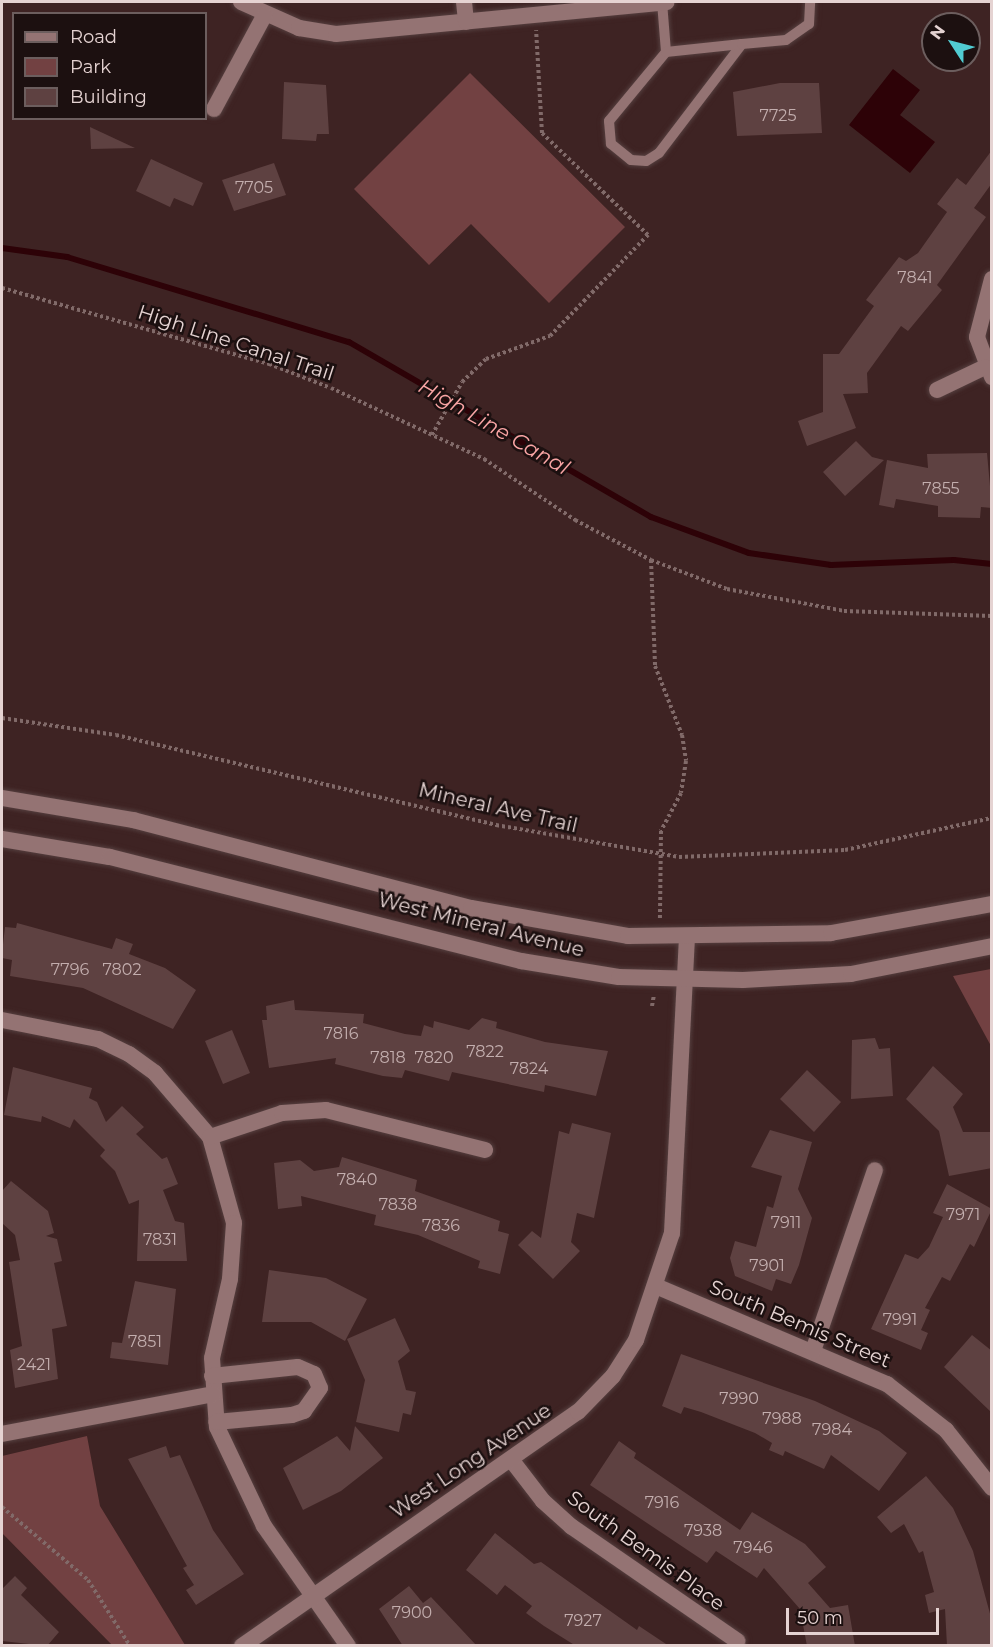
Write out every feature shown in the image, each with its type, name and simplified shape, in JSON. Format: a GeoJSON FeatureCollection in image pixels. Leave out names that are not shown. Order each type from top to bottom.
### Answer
{"type":"FeatureCollection","features":[{"type":"Feature","properties":{"kind":"street"},"geometry":{"type":"LineString","coordinates":[[241,2],[264,16],[336,34],[664,2]]}},
{"type":"Feature","properties":{"kind":"street"},"geometry":{"type":"LineString","coordinates":[[464,2],[466,22]]}},
{"type":"Feature","properties":{"kind":"street"},"geometry":{"type":"LineString","coordinates":[[214,108],[264,16]]}},
{"type":"Feature","properties":{"kind":"street"},"geometry":{"type":"LineString","coordinates":[[937,390],[988,372],[978,319],[992,279]]}},
{"type":"Feature","properties":{"kind":"street","name":"West Mineral Avenue"},"geometry":{"type":"LineString","coordinates":[[2,798],[133,820],[513,917],[595,932],[687,939],[831,933],[992,904]]}},
{"type":"Feature","properties":{"kind":"street","name":"West Mineral Avenue"},"geometry":{"type":"LineString","coordinates":[[2,839],[110,857],[521,961],[619,977],[688,980],[851,974],[992,946]]}},
{"type":"Feature","properties":{"kind":"street","name":"West Long Avenue"},"geometry":{"type":"LineString","coordinates":[[242,1646],[312,1596],[513,1462],[578,1412],[613,1376],[636,1341],[658,1287],[672,1233],[680,1162],[688,980],[687,939]]}},
{"type":"Feature","properties":{"kind":"street"},"geometry":{"type":"LineString","coordinates":[[2,1020],[98,1039],[129,1054],[155,1073],[210,1137],[234,1223],[212,1376],[216,1422],[241,1486],[312,1596],[348,1646]]}},
{"type":"Feature","properties":{"kind":"street"},"geometry":{"type":"LineString","coordinates":[[210,1137],[282,1113],[326,1110],[486,1150]]}},
{"type":"Feature","properties":{"kind":"street"},"geometry":{"type":"LineString","coordinates":[[813,1351],[875,1170]]}},
{"type":"Feature","properties":{"kind":"street","name":"South Bemis Street"},"geometry":{"type":"LineString","coordinates":[[658,1287],[887,1384],[946,1430],[992,1488]]}},
{"type":"Feature","properties":{"kind":"street"},"geometry":{"type":"LineString","coordinates":[[212,1376],[298,1367],[314,1374],[320,1388],[304,1411],[292,1415],[216,1422]]}},
{"type":"Feature","properties":{"kind":"street"},"geometry":{"type":"LineString","coordinates":[[2,1434],[213,1394]]}},
{"type":"Feature","properties":{"kind":"street","name":"South Bemis Place"},"geometry":{"type":"LineString","coordinates":[[513,1462],[543,1501],[573,1527],[737,1641]]}},
{"type":"Feature","properties":{"kind":"lane"},"geometry":{"type":"LineString","coordinates":[[664,2],[666,51],[609,121],[612,144],[631,160],[646,161],[659,153],[742,44]]}},
{"type":"Feature","properties":{"kind":"lane"},"geometry":{"type":"LineString","coordinates":[[666,51],[742,44],[802,34],[809,24],[810,2]]}},
{"type":"Feature","properties":{"kind":"path"},"geometry":{"type":"LineString","coordinates":[[432,435],[462,382],[486,359],[550,336],[648,235],[542,133],[535,15]]}},
{"type":"Feature","properties":{"kind":"path","name":"High Line Canal Trail"},"geometry":{"type":"LineString","coordinates":[[2,288],[269,364],[484,459],[575,520],[651,560],[727,589],[844,611],[992,616]]}},
{"type":"Feature","properties":{"kind":"path"},"geometry":{"type":"LineString","coordinates":[[651,560],[655,666],[682,735],[686,761],[681,793],[664,819],[659,854]]}},
{"type":"Feature","properties":{"kind":"path","name":"Mineral Ave Trail"},"geometry":{"type":"LineString","coordinates":[[2,718],[116,735],[496,825],[659,854],[757,857],[845,850],[992,818]]}},
{"type":"Feature","properties":{"kind":"path"},"geometry":{"type":"LineString","coordinates":[[2,1507],[88,1580],[130,1646]]}},
{"type":"Feature","properties":{"kind":"green space"},"geometry":{"type":"Polygon","coordinates":[[[470,73],[625,227],[549,303],[471,224],[429,265],[354,189],[470,73]]]}},
{"type":"Feature","properties":{"kind":"green space"},"geometry":{"type":"Polygon","coordinates":[[[992,969],[991,1046],[953,976],[992,969]]]}},
{"type":"Feature","properties":{"kind":"green space"},"geometry":{"type":"Polygon","coordinates":[[[87,1436],[100,1506],[185,1645],[112,1645],[2,1533],[2,1456],[87,1436]]]}},
{"type":"Feature","properties":{"kind":"shaded area"},"geometry":{"type":"Polygon","coordinates":[[[893,69],[920,90],[900,115],[935,142],[910,173],[849,125],[893,69]]]}},
{"type":"Feature","properties":{"kind":"building"},"geometry":{"type":"Polygon","coordinates":[[[284,82],[326,85],[329,134],[317,134],[316,141],[282,139],[284,82]]]}},
{"type":"Feature","properties":{"kind":"building"},"geometry":{"type":"Polygon","coordinates":[[[780,83],[819,83],[822,133],[737,136],[733,92],[780,83]]]}},
{"type":"Feature","properties":{"kind":"building"},"geometry":{"type":"Polygon","coordinates":[[[90,127],[135,148],[91,149],[90,127]]]}},
{"type":"Feature","properties":{"kind":"building"},"geometry":{"type":"Polygon","coordinates":[[[992,150],[992,183],[974,208],[986,217],[937,285],[942,290],[908,331],[901,326],[867,373],[868,393],[843,394],[856,428],[807,446],[798,421],[823,412],[823,354],[839,354],[874,306],[866,300],[899,257],[906,261],[918,253],[947,212],[937,204],[957,178],[966,185],[992,150]]]}},
{"type":"Feature","properties":{"kind":"building"},"geometry":{"type":"Polygon","coordinates":[[[151,159],[203,183],[193,206],[174,198],[170,207],[136,191],[151,159]]]}},
{"type":"Feature","properties":{"kind":"building"},"geometry":{"type":"Polygon","coordinates":[[[274,163],[286,195],[234,211],[222,180],[274,163]]]}},
{"type":"Feature","properties":{"kind":"building"},"geometry":{"type":"Polygon","coordinates":[[[856,441],[872,457],[884,460],[845,496],[823,472],[856,441]]]}},
{"type":"Feature","properties":{"kind":"building"},"geometry":{"type":"Polygon","coordinates":[[[987,453],[992,508],[981,507],[980,518],[938,517],[938,506],[896,499],[894,508],[879,505],[887,460],[928,468],[927,454],[987,453]]]}},
{"type":"Feature","properties":{"kind":"building"},"geometry":{"type":"Polygon","coordinates":[[[17,923],[112,949],[116,938],[133,944],[129,954],[165,968],[196,990],[173,1029],[83,988],[10,976],[12,960],[2,958],[5,927],[16,928],[17,923]]]}},
{"type":"Feature","properties":{"kind":"building"},"geometry":{"type":"Polygon","coordinates":[[[294,1000],[295,1010],[364,1014],[363,1023],[405,1034],[421,1036],[424,1025],[433,1028],[434,1021],[469,1030],[482,1018],[497,1022],[496,1028],[545,1042],[608,1051],[596,1096],[545,1085],[544,1092],[452,1072],[449,1081],[405,1070],[402,1078],[383,1076],[335,1064],[336,1058],[269,1068],[262,1020],[267,1020],[266,1006],[294,1000]]]}},
{"type":"Feature","properties":{"kind":"building"},"geometry":{"type":"Polygon","coordinates":[[[232,1030],[250,1073],[223,1084],[205,1041],[232,1030]]]}},
{"type":"Feature","properties":{"kind":"building"},"geometry":{"type":"Polygon","coordinates":[[[875,1038],[879,1049],[890,1048],[893,1096],[851,1099],[852,1040],[875,1038]]]}},
{"type":"Feature","properties":{"kind":"building"},"geometry":{"type":"Polygon","coordinates":[[[933,1066],[963,1094],[953,1107],[963,1132],[992,1132],[992,1168],[949,1176],[939,1131],[906,1099],[933,1066]]]}},
{"type":"Feature","properties":{"kind":"building"},"geometry":{"type":"Polygon","coordinates":[[[13,1067],[92,1088],[89,1098],[97,1102],[106,1122],[122,1106],[144,1127],[136,1134],[162,1159],[167,1157],[178,1184],[163,1190],[175,1221],[184,1223],[187,1261],[137,1261],[139,1200],[129,1204],[115,1171],[100,1156],[105,1150],[74,1119],[70,1128],[42,1116],[41,1122],[4,1115],[13,1067]]]}},
{"type":"Feature","properties":{"kind":"building"},"geometry":{"type":"Polygon","coordinates":[[[807,1070],[841,1102],[814,1132],[780,1099],[807,1070]]]}},
{"type":"Feature","properties":{"kind":"building"},"geometry":{"type":"Polygon","coordinates":[[[572,1123],[611,1133],[594,1218],[577,1213],[571,1242],[580,1251],[553,1279],[518,1245],[532,1231],[541,1238],[559,1131],[569,1134],[572,1123]]]}},
{"type":"Feature","properties":{"kind":"building"},"geometry":{"type":"Polygon","coordinates":[[[770,1130],[812,1142],[798,1189],[812,1218],[799,1265],[791,1284],[776,1279],[772,1291],[735,1276],[730,1258],[735,1241],[756,1247],[767,1206],[773,1208],[782,1176],[751,1167],[770,1130]]]}},
{"type":"Feature","properties":{"kind":"building"},"geometry":{"type":"Polygon","coordinates":[[[342,1157],[417,1180],[415,1191],[500,1221],[498,1231],[509,1234],[500,1274],[478,1268],[480,1261],[418,1235],[374,1225],[376,1215],[301,1196],[302,1206],[278,1209],[274,1163],[300,1160],[314,1171],[339,1167],[342,1157]]]}},
{"type":"Feature","properties":{"kind":"building"},"geometry":{"type":"Polygon","coordinates":[[[11,1181],[48,1211],[54,1233],[46,1236],[57,1239],[62,1261],[54,1263],[67,1326],[52,1329],[58,1379],[15,1388],[10,1350],[22,1346],[9,1262],[20,1260],[15,1235],[2,1223],[2,1191],[11,1181]]]}},
{"type":"Feature","properties":{"kind":"building"},"geometry":{"type":"Polygon","coordinates":[[[947,1184],[992,1209],[974,1247],[970,1244],[950,1281],[942,1277],[925,1308],[930,1310],[921,1330],[928,1333],[921,1350],[871,1329],[905,1254],[918,1259],[929,1247],[943,1217],[933,1213],[947,1184]]]}},
{"type":"Feature","properties":{"kind":"building"},"geometry":{"type":"Polygon","coordinates":[[[269,1270],[326,1278],[367,1299],[345,1341],[311,1322],[262,1322],[269,1270]]]}},
{"type":"Feature","properties":{"kind":"building"},"geometry":{"type":"Polygon","coordinates":[[[135,1281],[176,1289],[168,1365],[110,1358],[112,1342],[122,1343],[135,1281]]]}},
{"type":"Feature","properties":{"kind":"building"},"geometry":{"type":"Polygon","coordinates":[[[395,1318],[410,1351],[398,1361],[406,1390],[416,1392],[411,1415],[403,1413],[399,1432],[356,1422],[365,1380],[347,1339],[395,1318]]]}},
{"type":"Feature","properties":{"kind":"building"},"geometry":{"type":"Polygon","coordinates":[[[972,1335],[992,1351],[992,1413],[944,1367],[972,1335]]]}},
{"type":"Feature","properties":{"kind":"building"},"geometry":{"type":"Polygon","coordinates":[[[681,1354],[815,1401],[879,1431],[907,1453],[879,1491],[831,1455],[824,1469],[785,1451],[783,1456],[769,1450],[772,1443],[755,1433],[701,1412],[684,1407],[681,1414],[662,1406],[681,1354]]]}},
{"type":"Feature","properties":{"kind":"building"},"geometry":{"type":"Polygon","coordinates":[[[355,1426],[383,1458],[341,1491],[303,1510],[283,1468],[337,1436],[350,1451],[355,1426]]]}},
{"type":"Feature","properties":{"kind":"building"},"geometry":{"type":"Polygon","coordinates":[[[619,1441],[636,1453],[634,1458],[740,1530],[752,1512],[805,1544],[826,1567],[808,1583],[830,1608],[848,1605],[855,1646],[807,1646],[800,1609],[764,1568],[757,1578],[716,1551],[707,1563],[590,1485],[619,1441]]]}},
{"type":"Feature","properties":{"kind":"building"},"geometry":{"type":"Polygon","coordinates":[[[166,1446],[170,1458],[180,1455],[213,1530],[244,1574],[196,1605],[186,1590],[194,1585],[183,1568],[187,1566],[128,1459],[166,1446]]]}},
{"type":"Feature","properties":{"kind":"building"},"geometry":{"type":"Polygon","coordinates":[[[926,1476],[953,1508],[973,1551],[992,1621],[992,1646],[947,1646],[945,1609],[929,1613],[925,1595],[934,1592],[923,1551],[919,1553],[904,1524],[891,1533],[877,1517],[926,1476]]]}},
{"type":"Feature","properties":{"kind":"building"},"geometry":{"type":"Polygon","coordinates":[[[495,1533],[534,1564],[541,1562],[637,1630],[639,1626],[669,1646],[576,1646],[544,1626],[526,1613],[532,1606],[505,1585],[497,1595],[466,1570],[495,1533]]]}},
{"type":"Feature","properties":{"kind":"building"},"geometry":{"type":"Polygon","coordinates":[[[15,1576],[27,1588],[21,1595],[59,1632],[47,1646],[2,1641],[2,1589],[15,1576]]]}},
{"type":"Feature","properties":{"kind":"building"},"geometry":{"type":"Polygon","coordinates":[[[409,1586],[423,1603],[431,1597],[477,1646],[403,1646],[379,1609],[409,1586]]]}},
{"type":"Feature","properties":{"kind":"waterway","name":"High Line Canal"},"geometry":{"type":"LineString","coordinates":[[2,248],[67,257],[349,342],[651,517],[749,553],[831,565],[954,560],[992,564]]}}]}
